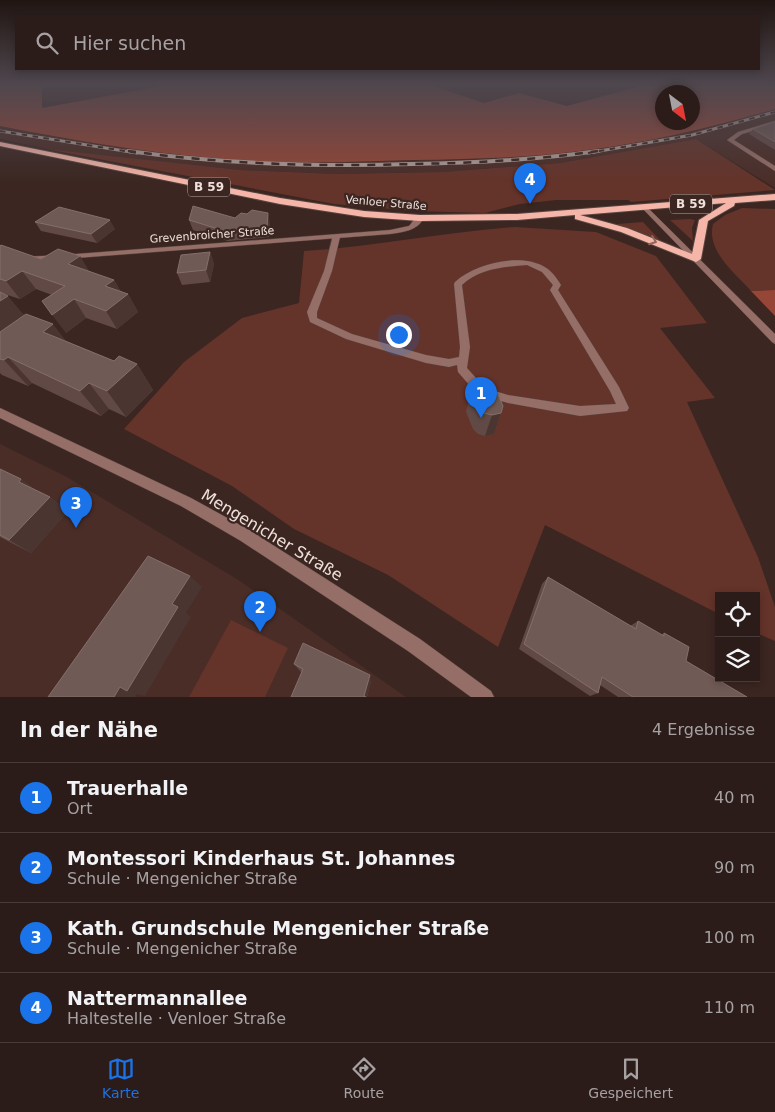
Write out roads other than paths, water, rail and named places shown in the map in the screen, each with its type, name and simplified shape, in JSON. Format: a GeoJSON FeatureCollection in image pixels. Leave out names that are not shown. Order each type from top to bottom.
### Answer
{"type":"FeatureCollection","features":[{"type":"Feature","properties":{"kind":"main road","name":"Venloer Straße"},"geometry":{"type":"LineString","coordinates":[[0,144],[288,203],[364,214],[420,218],[508,218],[775,197]]}},
{"type":"Feature","properties":{"kind":"main road"},"geometry":{"type":"LineString","coordinates":[[568,214],[624,230],[696,259],[704,220],[738,200]]}},
{"type":"Feature","properties":{"kind":"street"},"geometry":{"type":"LineString","coordinates":[[775,123],[740,134],[730,140],[775,169]]}},
{"type":"Feature","properties":{"kind":"street"},"geometry":{"type":"LineString","coordinates":[[644,208],[775,340]]}},
{"type":"Feature","properties":{"kind":"street","name":"Grevenbroicher Straße"},"geometry":{"type":"LineString","coordinates":[[0,260],[63,257],[390,232],[410,228],[418,224],[420,218]]}},
{"type":"Feature","properties":{"kind":"street"},"geometry":{"type":"LineString","coordinates":[[336,236],[328,271],[312,312],[314,320],[349,337],[426,359],[449,363],[464,359]]}},
{"type":"Feature","properties":{"kind":"street"},"geometry":{"type":"LineString","coordinates":[[527,263],[539,266],[550,274],[557,285],[554,290],[615,390],[623,408],[580,411],[508,399],[481,390],[462,369],[464,359],[465,347],[458,284],[466,276],[505,264],[527,263]]}},
{"type":"Feature","properties":{"kind":"street","name":"Mengenicher Straße"},"geometry":{"type":"LineString","coordinates":[[0,413],[186,502],[246,536],[414,644],[485,697]]}},
{"type":"Feature","properties":{"kind":"railway"},"geometry":{"type":"LineString","coordinates":[[588,153],[692,135],[755,118]]}},
{"type":"Feature","properties":{"kind":"railway"},"geometry":{"type":"LineString","coordinates":[[0,131],[137,153]]}},
{"type":"Feature","properties":{"kind":"railway"},"geometry":{"type":"LineString","coordinates":[[128,151],[234,162],[340,165],[482,162],[552,157],[598,151]]}},
{"type":"Feature","properties":{"kind":"place","name":"Nattermannallee"},"geometry":{"type":"Point","coordinates":[530,204]}},
{"type":"Feature","properties":{"kind":"place","name":"Trauerhalle"},"geometry":{"type":"Point","coordinates":[481,418]}},
{"type":"Feature","properties":{"kind":"place","name":"Kath. Grundschule Mengenicher Straße"},"geometry":{"type":"Point","coordinates":[76,528]}},
{"type":"Feature","properties":{"kind":"place","name":"Montessori Kinderhaus St. Johannes"},"geometry":{"type":"Point","coordinates":[260,632]}}]}
